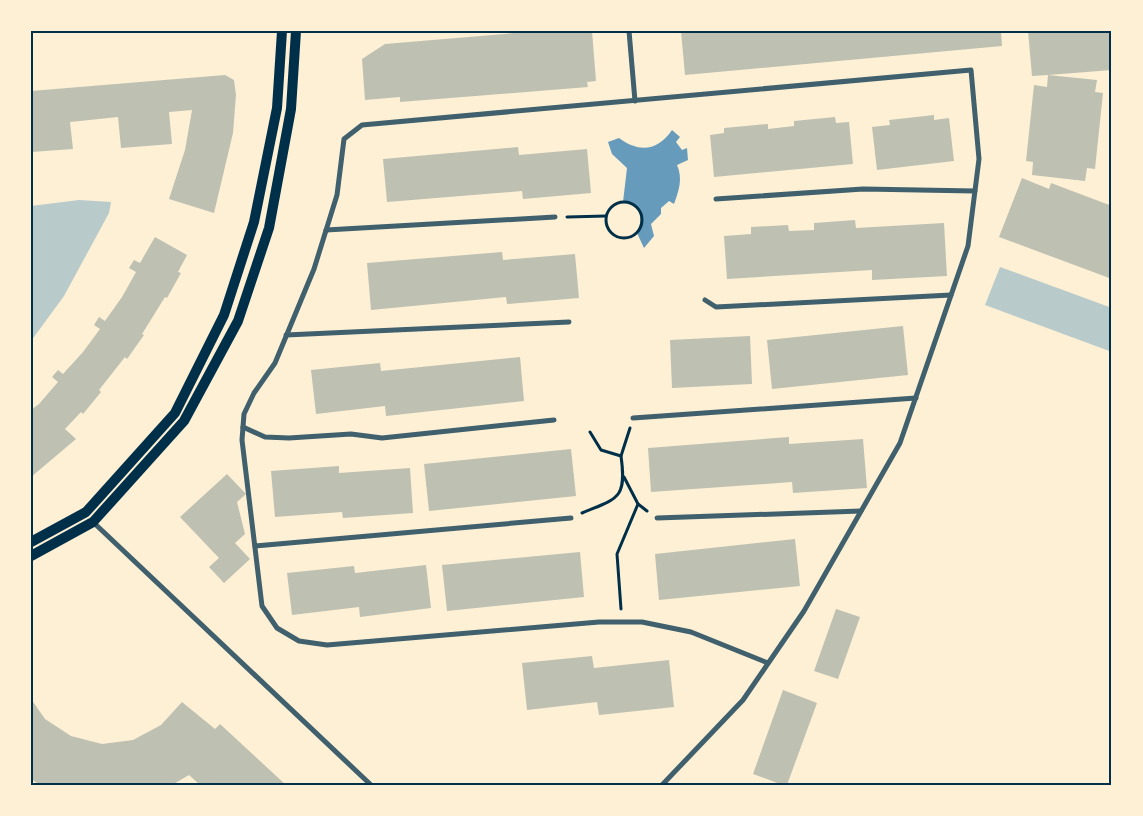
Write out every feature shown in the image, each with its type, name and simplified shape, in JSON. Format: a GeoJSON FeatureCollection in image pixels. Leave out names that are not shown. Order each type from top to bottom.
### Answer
{"type":"FeatureCollection","features":[{"type":"Feature","properties":{"kind":"main road"},"geometry":{"type":"LineString","coordinates":[[31,542],[86,512],[174,413],[224,315],[254,222],[262,184],[277,108],[282,31]]}},
{"type":"Feature","properties":{"kind":"main road"},"geometry":{"type":"LineString","coordinates":[[31,556],[93,522],[184,420],[238,321],[269,228],[291,109],[296,31]]}},
{"type":"Feature","properties":{"kind":"street"},"geometry":{"type":"LineString","coordinates":[[629,31],[635,100]]}},
{"type":"Feature","properties":{"kind":"street"},"geometry":{"type":"LineString","coordinates":[[662,785],[743,700],[804,611],[900,442],[968,246],[979,159],[971,70],[362,125],[344,139],[337,195],[314,269],[274,363],[254,393],[244,414],[242,440],[262,606],[277,628],[299,641],[326,645],[600,622],[642,622],[691,632],[768,663]]}},
{"type":"Feature","properties":{"kind":"street"},"geometry":{"type":"LineString","coordinates":[[716,199],[863,189],[975,191]]}},
{"type":"Feature","properties":{"kind":"street"},"geometry":{"type":"LineString","coordinates":[[326,230],[556,217]]}},
{"type":"Feature","properties":{"kind":"street"},"geometry":{"type":"LineString","coordinates":[[705,300],[716,308],[951,295]]}},
{"type":"Feature","properties":{"kind":"street"},"geometry":{"type":"LineString","coordinates":[[286,335],[568,322]]}},
{"type":"Feature","properties":{"kind":"street"},"geometry":{"type":"LineString","coordinates":[[633,418],[916,398]]}},
{"type":"Feature","properties":{"kind":"street"},"geometry":{"type":"LineString","coordinates":[[243,427],[265,437],[289,438],[351,434],[382,438],[554,420]]}},
{"type":"Feature","properties":{"kind":"street"},"geometry":{"type":"LineString","coordinates":[[657,518],[861,511]]}},
{"type":"Feature","properties":{"kind":"street"},"geometry":{"type":"LineString","coordinates":[[255,546],[570,518]]}},
{"type":"Feature","properties":{"kind":"street"},"geometry":{"type":"LineString","coordinates":[[93,522],[371,785]]}},
{"type":"Feature","properties":{"kind":"path"},"geometry":{"type":"LineString","coordinates":[[623,202],[629,203],[637,208],[641,214],[641,224],[637,233],[626,238],[615,236],[607,227],[606,216],[612,206],[623,202]]}},
{"type":"Feature","properties":{"kind":"path"},"geometry":{"type":"LineString","coordinates":[[556,217],[606,216]]}},
{"type":"Feature","properties":{"kind":"path"},"geometry":{"type":"LineString","coordinates":[[633,418],[621,456],[624,476],[638,504],[657,518]]}},
{"type":"Feature","properties":{"kind":"path"},"geometry":{"type":"LineString","coordinates":[[590,432],[601,450],[621,456]]}},
{"type":"Feature","properties":{"kind":"path"},"geometry":{"type":"LineString","coordinates":[[570,518],[610,503],[618,495],[624,476]]}},
{"type":"Feature","properties":{"kind":"path"},"geometry":{"type":"LineString","coordinates":[[622,622],[616,554],[638,504]]}},
{"type":"Feature","properties":{"kind":"shaded area"},"geometry":{"type":"Polygon","coordinates":[[[79,200],[111,202],[109,213],[64,296],[31,341],[31,206],[79,200]]]}},
{"type":"Feature","properties":{"kind":"shaded area"},"geometry":{"type":"Polygon","coordinates":[[[1000,267],[1112,308],[1112,352],[985,305],[1000,267]]]}},
{"type":"Feature","properties":{"kind":"water"},"geometry":{"type":"Polygon","coordinates":[[[672,130],[680,137],[676,142],[682,150],[687,148],[688,160],[677,165],[680,180],[674,204],[669,201],[661,208],[661,214],[651,224],[654,236],[644,248],[637,233],[640,223],[639,213],[634,206],[623,202],[627,168],[612,154],[608,142],[619,138],[634,146],[648,148],[661,142],[672,130]]]}},
{"type":"Feature","properties":{"kind":"building"},"geometry":{"type":"Polygon","coordinates":[[[539,31],[592,31],[596,81],[587,82],[588,87],[400,102],[400,97],[365,100],[362,59],[385,44],[539,31]]]}},
{"type":"Feature","properties":{"kind":"building"},"geometry":{"type":"Polygon","coordinates":[[[681,31],[1001,31],[1002,46],[685,75],[681,31]]]}},
{"type":"Feature","properties":{"kind":"building"},"geometry":{"type":"Polygon","coordinates":[[[1028,31],[1112,31],[1112,70],[1032,76],[1028,31]]]}},
{"type":"Feature","properties":{"kind":"building"},"geometry":{"type":"Polygon","coordinates":[[[225,75],[234,80],[236,95],[233,133],[214,213],[169,199],[185,150],[192,110],[169,112],[172,144],[121,148],[118,117],[70,122],[73,149],[31,152],[31,91],[225,75]]]}},
{"type":"Feature","properties":{"kind":"building"},"geometry":{"type":"Polygon","coordinates":[[[1048,75],[1097,80],[1095,92],[1103,93],[1095,169],[1087,168],[1085,181],[1032,175],[1033,162],[1026,161],[1034,85],[1047,87],[1048,75]]]}},
{"type":"Feature","properties":{"kind":"building"},"geometry":{"type":"Polygon","coordinates":[[[934,115],[934,120],[949,118],[954,161],[877,170],[872,127],[890,125],[889,120],[934,115]]]}},
{"type":"Feature","properties":{"kind":"building"},"geometry":{"type":"Polygon","coordinates":[[[835,117],[836,123],[849,122],[853,164],[714,177],[710,135],[724,133],[724,128],[768,124],[768,129],[794,126],[794,121],[835,117]]]}},
{"type":"Feature","properties":{"kind":"building"},"geometry":{"type":"Polygon","coordinates":[[[518,147],[519,155],[587,149],[591,193],[523,199],[522,191],[387,202],[383,159],[518,147]]]}},
{"type":"Feature","properties":{"kind":"building"},"geometry":{"type":"Polygon","coordinates":[[[1022,178],[1049,189],[1051,183],[1112,206],[1112,279],[999,237],[1022,178]]]}},
{"type":"Feature","properties":{"kind":"building"},"geometry":{"type":"Polygon","coordinates":[[[855,220],[856,228],[944,223],[947,276],[872,280],[872,270],[727,279],[724,236],[751,234],[751,227],[788,225],[789,231],[814,230],[814,223],[855,220]]]}},
{"type":"Feature","properties":{"kind":"building"},"geometry":{"type":"Polygon","coordinates":[[[155,237],[187,255],[178,272],[181,273],[167,298],[165,297],[142,334],[144,335],[127,359],[125,357],[83,414],[81,412],[65,429],[76,439],[31,477],[31,410],[39,404],[58,382],[52,377],[58,370],[63,374],[100,329],[94,325],[99,317],[105,321],[122,297],[136,272],[129,268],[134,260],[140,263],[155,237]]]}},
{"type":"Feature","properties":{"kind":"building"},"geometry":{"type":"Polygon","coordinates":[[[502,252],[503,260],[575,254],[579,298],[507,304],[506,297],[371,310],[367,263],[502,252]]]}},
{"type":"Feature","properties":{"kind":"building"},"geometry":{"type":"Polygon","coordinates":[[[903,326],[908,375],[772,389],[767,340],[903,326]]]}},
{"type":"Feature","properties":{"kind":"building"},"geometry":{"type":"Polygon","coordinates":[[[750,336],[752,384],[672,388],[670,340],[750,336]]]}},
{"type":"Feature","properties":{"kind":"building"},"geometry":{"type":"Polygon","coordinates":[[[520,357],[524,401],[386,416],[385,406],[316,414],[311,370],[380,363],[381,371],[520,357]]]}},
{"type":"Feature","properties":{"kind":"building"},"geometry":{"type":"Polygon","coordinates":[[[789,437],[789,444],[863,439],[867,488],[793,493],[792,482],[651,492],[648,448],[789,437]]]}},
{"type":"Feature","properties":{"kind":"building"},"geometry":{"type":"Polygon","coordinates":[[[571,449],[576,496],[429,511],[424,464],[571,449]]]}},
{"type":"Feature","properties":{"kind":"building"},"geometry":{"type":"Polygon","coordinates":[[[339,466],[339,473],[410,468],[413,513],[343,518],[342,512],[275,517],[271,471],[339,466]]]}},
{"type":"Feature","properties":{"kind":"building"},"geometry":{"type":"Polygon","coordinates":[[[227,474],[246,494],[237,502],[245,534],[235,543],[250,559],[224,583],[209,567],[219,558],[180,517],[227,474]]]}},
{"type":"Feature","properties":{"kind":"building"},"geometry":{"type":"Polygon","coordinates":[[[795,539],[800,586],[659,600],[655,554],[795,539]]]}},
{"type":"Feature","properties":{"kind":"building"},"geometry":{"type":"Polygon","coordinates":[[[580,552],[584,597],[447,611],[442,565],[580,552]]]}},
{"type":"Feature","properties":{"kind":"building"},"geometry":{"type":"Polygon","coordinates":[[[426,565],[431,608],[360,617],[359,607],[292,615],[287,573],[354,566],[355,573],[426,565]]]}},
{"type":"Feature","properties":{"kind":"building"},"geometry":{"type":"Polygon","coordinates":[[[836,609],[860,617],[838,679],[814,671],[836,609]]]}},
{"type":"Feature","properties":{"kind":"building"},"geometry":{"type":"Polygon","coordinates":[[[592,656],[594,668],[669,660],[674,707],[599,715],[597,702],[527,710],[522,663],[592,656]]]}},
{"type":"Feature","properties":{"kind":"building"},"geometry":{"type":"Polygon","coordinates":[[[783,690],[817,703],[787,785],[753,774],[783,690]]]}},
{"type":"Feature","properties":{"kind":"building"},"geometry":{"type":"Polygon","coordinates":[[[31,699],[45,719],[71,736],[102,744],[133,740],[161,725],[182,702],[215,729],[220,724],[286,785],[200,785],[189,775],[172,785],[40,785],[31,779],[31,699]]]}}]}
